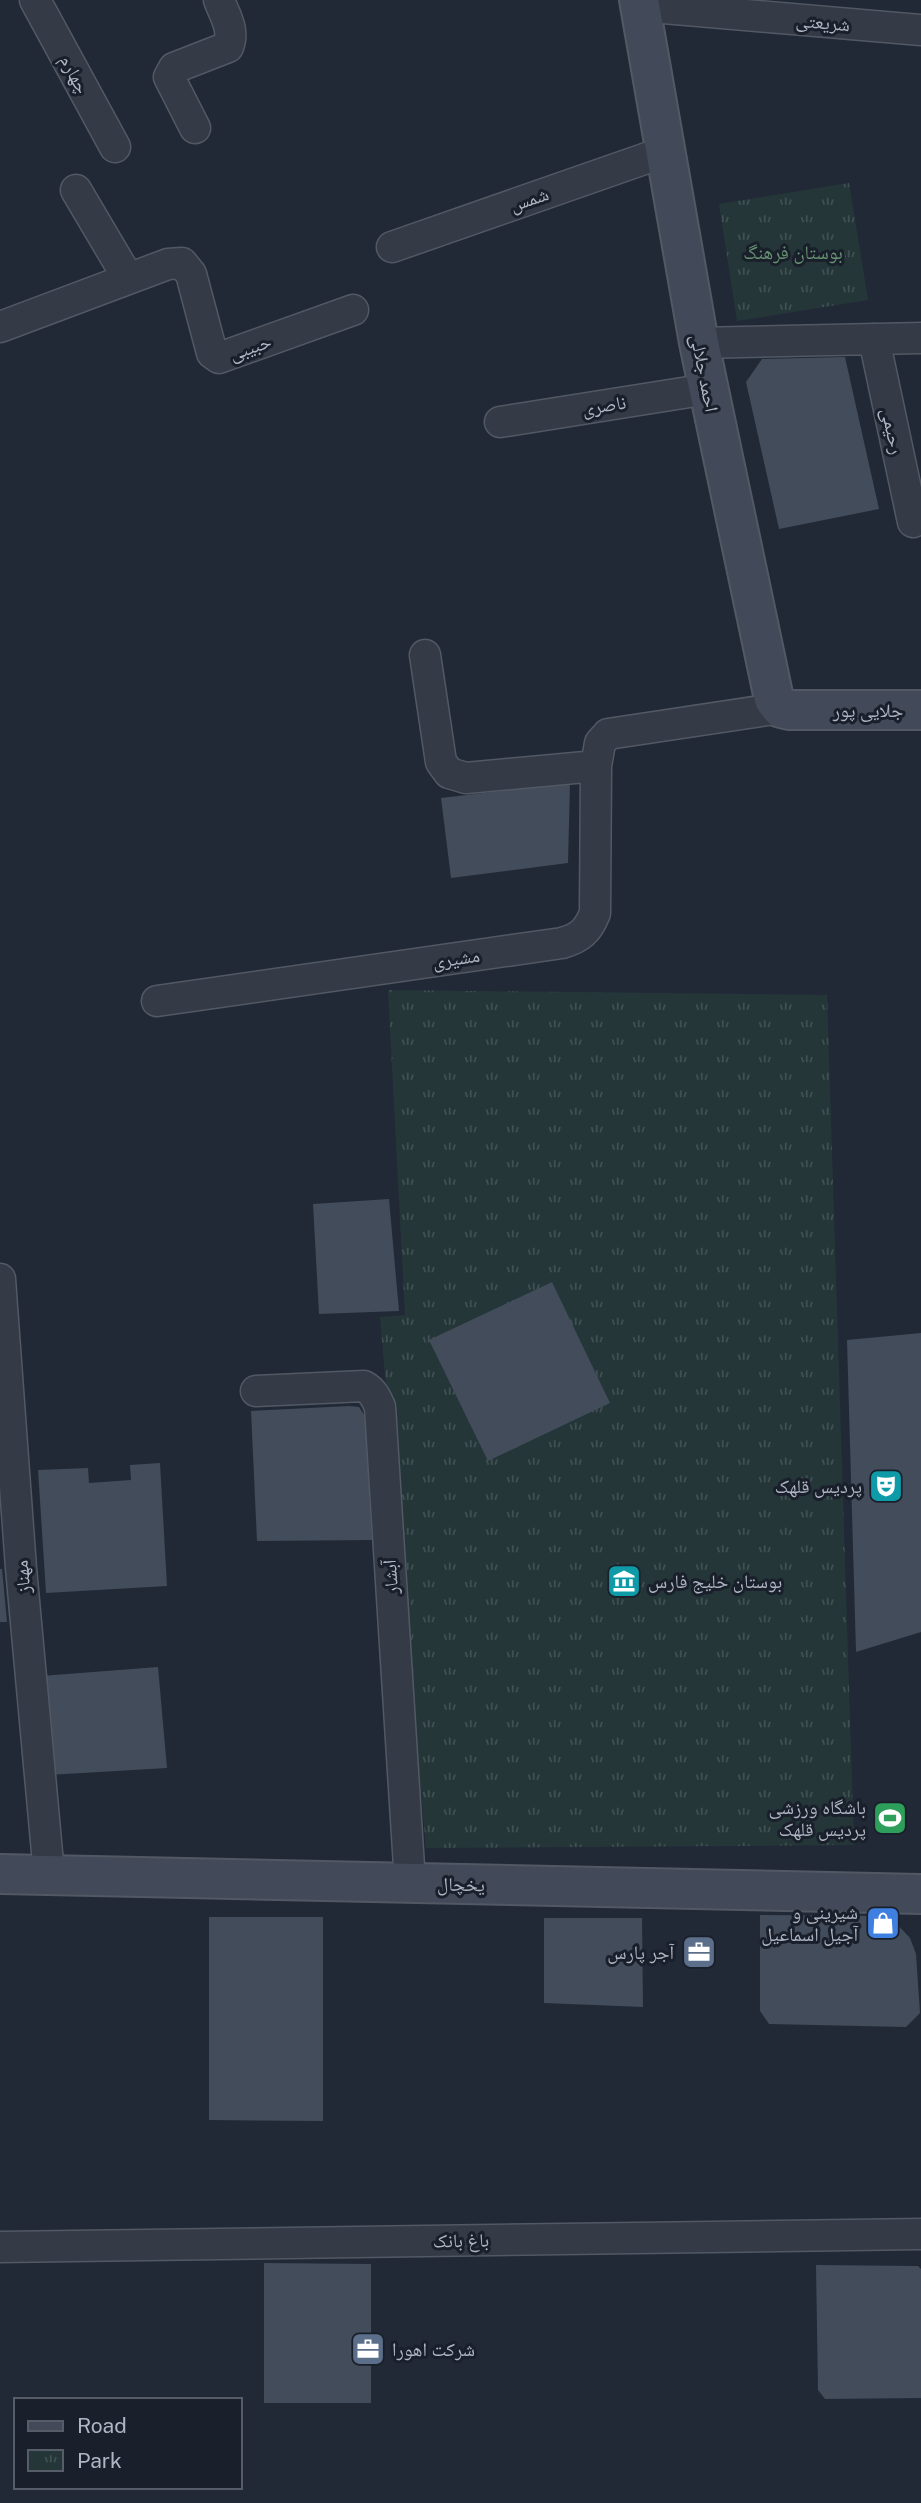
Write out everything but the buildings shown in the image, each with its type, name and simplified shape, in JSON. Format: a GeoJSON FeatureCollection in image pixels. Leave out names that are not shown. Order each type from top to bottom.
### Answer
{"type":"FeatureCollection","features":[{"type":"Feature","properties":{"kind":"street","name":"چهارم"},"geometry":{"type":"LineString","coordinates":[[35,0],[115,147]]}},
{"type":"Feature","properties":{"kind":"street"},"geometry":{"type":"LineString","coordinates":[[195,128],[169,77],[174,68],[228,47],[230,29],[219,0]]}},
{"type":"Feature","properties":{"kind":"street","name":"شریعتی"},"geometry":{"type":"LineString","coordinates":[[640,3],[921,30]]}},
{"type":"Feature","properties":{"kind":"street","name":"احمد جلالی"},"geometry":{"type":"LineString","coordinates":[[640,3],[699,343],[774,699],[798,709]]}},
{"type":"Feature","properties":{"kind":"street","name":"شمس"},"geometry":{"type":"LineString","coordinates":[[392,247],[667,151]]}},
{"type":"Feature","properties":{"kind":"street"},"geometry":{"type":"LineString","coordinates":[[76,190],[128,278]]}},
{"type":"Feature","properties":{"kind":"street","name":"حبیبی"},"geometry":{"type":"LineString","coordinates":[[0,327],[167,264],[182,264],[191,274],[212,353],[219,358],[353,310]]}},
{"type":"Feature","properties":{"kind":"street"},"geometry":{"type":"LineString","coordinates":[[699,343],[921,338]]}},
{"type":"Feature","properties":{"kind":"street","name":"رحیمی"},"geometry":{"type":"LineString","coordinates":[[874,339],[913,522]]}},
{"type":"Feature","properties":{"kind":"street","name":"ناصری"},"geometry":{"type":"LineString","coordinates":[[500,422],[708,389]]}},
{"type":"Feature","properties":{"kind":"street"},"geometry":{"type":"LineString","coordinates":[[425,655],[441,762],[449,773],[466,778],[596,766]]}},
{"type":"Feature","properties":{"kind":"street","name":"جلایی پور"},"geometry":{"type":"LineString","coordinates":[[798,709],[921,710]]}},
{"type":"Feature","properties":{"kind":"street","name":"مشیری"},"geometry":{"type":"LineString","coordinates":[[157,1001],[548,945],[578,938],[590,927],[595,914],[596,766],[600,743],[608,734],[798,709]]}},
{"type":"Feature","properties":{"kind":"street","name":"مهناز"},"geometry":{"type":"LineString","coordinates":[[0,1279],[21,1568],[49,1874]]}},
{"type":"Feature","properties":{"kind":"street","name":"آبشار"},"geometry":{"type":"LineString","coordinates":[[256,1391],[364,1386],[370,1390],[380,1407],[410,1882]]}},
{"type":"Feature","properties":{"kind":"street","name":"یخچال"},"geometry":{"type":"LineString","coordinates":[[0,1874],[921,1894]]}},
{"type":"Feature","properties":{"kind":"street","name":"باغ بانک"},"geometry":{"type":"LineString","coordinates":[[0,2247],[921,2234]]}},
{"type":"Feature","properties":{"kind":"green space","name":"بوستان فرهنگ"},"geometry":{"type":"Polygon","coordinates":[[[849,183],[868,300],[737,321],[719,204],[849,183]]]}},
{"type":"Feature","properties":{"kind":"green space","name":"بوستان خلیج فارس"},"geometry":{"type":"Polygon","coordinates":[[[388,990],[827,995],[854,1845],[426,1848],[380,1317],[405,1315],[388,990]]]}},
{"type":"Feature","properties":{"kind":"place","name":"پردیس قلهک"},"geometry":{"type":"Point","coordinates":[886,1486]}},
{"type":"Feature","properties":{"kind":"place","name":"بوستان خلیج فارس"},"geometry":{"type":"Point","coordinates":[624,1581]}},
{"type":"Feature","properties":{"kind":"place","name":"باشگاه ورزشی پردیس قلهک"},"geometry":{"type":"Point","coordinates":[890,1818]}},
{"type":"Feature","properties":{"kind":"place","name":"شیرینی و آجیل اسماعيل"},"geometry":{"type":"Point","coordinates":[883,1923]}},
{"type":"Feature","properties":{"kind":"place","name":"آجر پارس"},"geometry":{"type":"Point","coordinates":[699,1952]}},
{"type":"Feature","properties":{"kind":"place","name":"شرکت اهورا"},"geometry":{"type":"Point","coordinates":[368,2349]}}]}
